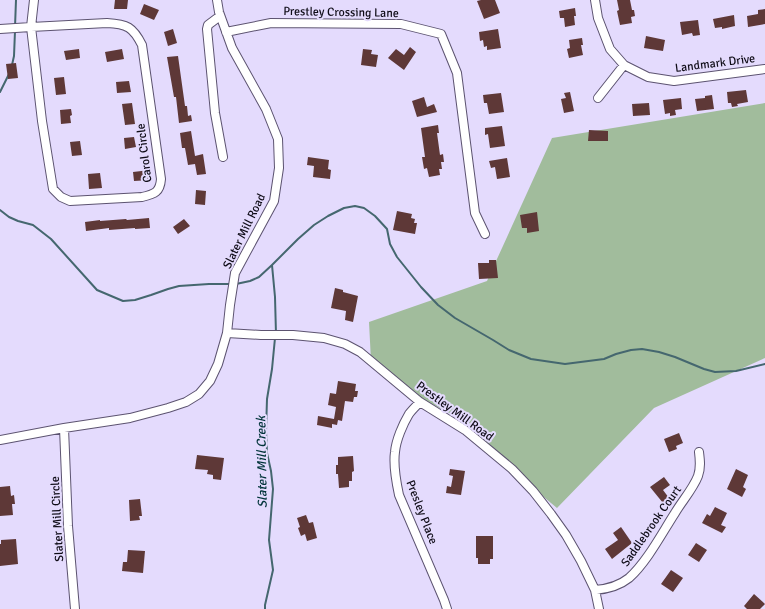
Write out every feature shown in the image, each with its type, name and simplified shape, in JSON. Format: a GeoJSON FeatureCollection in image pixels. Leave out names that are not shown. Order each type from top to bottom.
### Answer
{"type":"FeatureCollection","features":[{"type":"Feature","properties":{"kind":"street","name":"Carol Circle"},"geometry":{"type":"LineString","coordinates":[[31,27],[116,23],[133,30],[142,45],[143,52],[161,179],[160,187],[156,192],[142,197],[70,201],[62,198],[53,189],[42,121],[31,27],[34,0]]}},
{"type":"Feature","properties":{"kind":"street","name":"Slater Mill Road"},"geometry":{"type":"LineString","coordinates":[[0,440],[130,418],[168,408],[186,402],[199,394],[210,381],[218,364],[227,333],[235,273],[274,201],[279,168],[278,139],[266,109],[232,48],[220,16],[217,0]]}},
{"type":"Feature","properties":{"kind":"street","name":"Landmark Drive"},"geometry":{"type":"LineString","coordinates":[[595,0],[598,18],[610,49],[624,65],[648,77],[674,81],[765,69]]}},
{"type":"Feature","properties":{"kind":"street"},"geometry":{"type":"LineString","coordinates":[[220,16],[208,25],[207,29],[215,113],[223,157]]}},
{"type":"Feature","properties":{"kind":"street","name":"Prestley Crossing Lane"},"geometry":{"type":"LineString","coordinates":[[226,32],[271,23],[401,24],[441,34],[457,73],[475,213],[485,234]]}},
{"type":"Feature","properties":{"kind":"street"},"geometry":{"type":"LineString","coordinates":[[0,29],[31,27]]}},
{"type":"Feature","properties":{"kind":"street"},"geometry":{"type":"LineString","coordinates":[[598,98],[624,65]]}},
{"type":"Feature","properties":{"kind":"street","name":"Prestley Mill Road"},"geometry":{"type":"LineString","coordinates":[[227,333],[324,338],[345,344],[360,352],[420,402],[466,430],[512,469],[533,491],[551,514],[566,535],[581,561],[595,590],[599,609]]}},
{"type":"Feature","properties":{"kind":"street","name":"Presley Place"},"geometry":{"type":"LineString","coordinates":[[420,402],[410,413],[401,430],[395,451],[396,479],[399,495],[447,609]]}},
{"type":"Feature","properties":{"kind":"street","name":"Slater Mill Circle"},"geometry":{"type":"LineString","coordinates":[[64,428],[68,526],[75,609]]}},
{"type":"Feature","properties":{"kind":"street","name":"Saddlebrook Court"},"geometry":{"type":"LineString","coordinates":[[595,590],[618,586],[629,578],[639,567],[657,542],[698,476],[700,464],[698,452]]}},
{"type":"Feature","properties":{"kind":"green space"},"geometry":{"type":"Polygon","coordinates":[[[765,103],[765,358],[654,408],[557,508],[491,453],[471,424],[416,396],[371,361],[369,322],[487,281],[552,138],[765,103]]]}},
{"type":"Feature","properties":{"kind":"building"},"geometry":{"type":"Polygon","coordinates":[[[115,0],[128,0],[127,9],[114,9],[115,0]]]}},
{"type":"Feature","properties":{"kind":"building"},"geometry":{"type":"Polygon","coordinates":[[[495,0],[500,13],[484,19],[477,1],[495,0]]]}},
{"type":"Feature","properties":{"kind":"building"},"geometry":{"type":"Polygon","coordinates":[[[617,0],[630,0],[635,16],[631,17],[632,23],[620,25],[617,11],[619,10],[617,0]]]}},
{"type":"Feature","properties":{"kind":"building"},"geometry":{"type":"Polygon","coordinates":[[[144,4],[159,10],[154,20],[140,14],[144,4]]]}},
{"type":"Feature","properties":{"kind":"building"},"geometry":{"type":"Polygon","coordinates":[[[575,8],[575,25],[565,27],[564,18],[560,18],[559,11],[575,8]]]}},
{"type":"Feature","properties":{"kind":"building"},"geometry":{"type":"Polygon","coordinates":[[[765,9],[765,24],[748,27],[747,16],[758,14],[758,10],[765,9]]]}},
{"type":"Feature","properties":{"kind":"building"},"geometry":{"type":"Polygon","coordinates":[[[734,15],[735,26],[722,29],[722,27],[715,28],[713,19],[734,15]]]}},
{"type":"Feature","properties":{"kind":"building"},"geometry":{"type":"Polygon","coordinates":[[[698,20],[700,35],[693,36],[692,33],[682,35],[680,22],[698,20]]]}},
{"type":"Feature","properties":{"kind":"building"},"geometry":{"type":"Polygon","coordinates":[[[173,29],[177,43],[168,46],[164,32],[173,29]]]}},
{"type":"Feature","properties":{"kind":"building"},"geometry":{"type":"Polygon","coordinates":[[[498,29],[501,48],[487,50],[487,46],[484,47],[483,40],[480,41],[479,32],[498,29]]]}},
{"type":"Feature","properties":{"kind":"building"},"geometry":{"type":"Polygon","coordinates":[[[646,36],[665,40],[663,51],[644,48],[646,36]]]}},
{"type":"Feature","properties":{"kind":"building"},"geometry":{"type":"Polygon","coordinates":[[[582,38],[583,45],[581,45],[583,55],[569,58],[567,49],[570,48],[569,40],[582,38]]]}},
{"type":"Feature","properties":{"kind":"building"},"geometry":{"type":"Polygon","coordinates":[[[410,47],[416,52],[404,70],[388,58],[396,49],[404,55],[410,47]]]}},
{"type":"Feature","properties":{"kind":"building"},"geometry":{"type":"Polygon","coordinates":[[[79,49],[80,58],[66,60],[64,51],[79,49]]]}},
{"type":"Feature","properties":{"kind":"building"},"geometry":{"type":"Polygon","coordinates":[[[122,49],[124,59],[107,62],[105,52],[122,49]]]}},
{"type":"Feature","properties":{"kind":"building"},"geometry":{"type":"Polygon","coordinates":[[[363,49],[372,50],[371,54],[378,55],[376,67],[361,65],[363,49]]]}},
{"type":"Feature","properties":{"kind":"building"},"geometry":{"type":"Polygon","coordinates":[[[178,56],[185,106],[187,106],[188,116],[191,115],[192,121],[179,123],[176,97],[174,97],[167,57],[178,56]]]}},
{"type":"Feature","properties":{"kind":"building"},"geometry":{"type":"Polygon","coordinates":[[[16,63],[18,78],[8,79],[6,64],[16,63]]]}},
{"type":"Feature","properties":{"kind":"building"},"geometry":{"type":"Polygon","coordinates":[[[64,77],[66,94],[56,95],[54,78],[64,77]]]}},
{"type":"Feature","properties":{"kind":"building"},"geometry":{"type":"Polygon","coordinates":[[[129,81],[131,92],[117,93],[116,82],[129,81]]]}},
{"type":"Feature","properties":{"kind":"building"},"geometry":{"type":"Polygon","coordinates":[[[746,90],[748,102],[737,104],[738,106],[732,107],[731,103],[728,103],[727,92],[746,90]]]}},
{"type":"Feature","properties":{"kind":"building"},"geometry":{"type":"Polygon","coordinates":[[[570,92],[574,111],[564,113],[561,99],[566,98],[564,93],[570,92]]]}},
{"type":"Feature","properties":{"kind":"building"},"geometry":{"type":"Polygon","coordinates":[[[501,93],[504,112],[489,114],[487,103],[484,103],[483,95],[501,93]]]}},
{"type":"Feature","properties":{"kind":"building"},"geometry":{"type":"Polygon","coordinates":[[[712,95],[714,109],[697,111],[695,99],[705,98],[705,96],[712,95]]]}},
{"type":"Feature","properties":{"kind":"building"},"geometry":{"type":"Polygon","coordinates":[[[424,97],[427,107],[434,104],[437,112],[417,117],[412,101],[424,97]]]}},
{"type":"Feature","properties":{"kind":"building"},"geometry":{"type":"Polygon","coordinates":[[[681,98],[682,109],[675,110],[676,115],[670,116],[670,113],[665,114],[663,100],[681,98]]]}},
{"type":"Feature","properties":{"kind":"building"},"geometry":{"type":"Polygon","coordinates":[[[132,103],[135,124],[125,125],[122,104],[132,103]]]}},
{"type":"Feature","properties":{"kind":"building"},"geometry":{"type":"Polygon","coordinates":[[[649,103],[650,115],[633,116],[632,104],[649,103]]]}},
{"type":"Feature","properties":{"kind":"building"},"geometry":{"type":"Polygon","coordinates":[[[71,109],[71,123],[61,124],[60,110],[71,109]]]}},
{"type":"Feature","properties":{"kind":"building"},"geometry":{"type":"Polygon","coordinates":[[[438,125],[439,133],[437,133],[440,155],[443,154],[444,162],[441,162],[442,169],[439,169],[440,175],[429,177],[427,168],[424,169],[422,157],[425,157],[421,128],[438,125]]]}},
{"type":"Feature","properties":{"kind":"building"},"geometry":{"type":"Polygon","coordinates":[[[502,126],[505,146],[490,148],[488,134],[485,135],[485,128],[502,126]]]}},
{"type":"Feature","properties":{"kind":"building"},"geometry":{"type":"Polygon","coordinates":[[[589,130],[608,131],[608,141],[588,141],[589,130]]]}},
{"type":"Feature","properties":{"kind":"building"},"geometry":{"type":"Polygon","coordinates":[[[191,131],[195,156],[203,154],[206,174],[197,175],[195,164],[188,165],[185,148],[182,148],[180,133],[191,131]]]}},
{"type":"Feature","properties":{"kind":"building"},"geometry":{"type":"Polygon","coordinates":[[[134,137],[136,147],[125,149],[124,138],[134,137]]]}},
{"type":"Feature","properties":{"kind":"building"},"geometry":{"type":"Polygon","coordinates":[[[80,141],[82,155],[72,156],[70,142],[80,141]]]}},
{"type":"Feature","properties":{"kind":"building"},"geometry":{"type":"Polygon","coordinates":[[[308,157],[329,160],[328,169],[331,170],[330,179],[313,177],[314,166],[307,165],[308,157]]]}},
{"type":"Feature","properties":{"kind":"building"},"geometry":{"type":"Polygon","coordinates":[[[507,158],[510,177],[497,179],[495,167],[491,168],[489,161],[507,158]]]}},
{"type":"Feature","properties":{"kind":"building"},"geometry":{"type":"Polygon","coordinates":[[[150,170],[151,180],[134,181],[133,172],[150,170]]]}},
{"type":"Feature","properties":{"kind":"building"},"geometry":{"type":"Polygon","coordinates":[[[100,173],[102,188],[89,189],[88,174],[100,173]]]}},
{"type":"Feature","properties":{"kind":"building"},"geometry":{"type":"Polygon","coordinates":[[[196,190],[206,191],[205,205],[195,204],[196,190]]]}},
{"type":"Feature","properties":{"kind":"building"},"geometry":{"type":"Polygon","coordinates":[[[397,211],[412,214],[411,218],[415,219],[414,223],[417,223],[415,234],[393,230],[397,211]]]}},
{"type":"Feature","properties":{"kind":"building"},"geometry":{"type":"Polygon","coordinates":[[[537,212],[539,231],[527,233],[527,228],[522,228],[520,215],[537,212]]]}},
{"type":"Feature","properties":{"kind":"building"},"geometry":{"type":"Polygon","coordinates":[[[149,218],[150,228],[109,230],[109,228],[86,231],[85,222],[149,218]]]}},
{"type":"Feature","properties":{"kind":"building"},"geometry":{"type":"Polygon","coordinates":[[[184,219],[190,226],[178,234],[173,227],[184,219]]]}},
{"type":"Feature","properties":{"kind":"building"},"geometry":{"type":"Polygon","coordinates":[[[489,260],[496,260],[498,278],[479,279],[478,263],[489,263],[489,260]]]}},
{"type":"Feature","properties":{"kind":"building"},"geometry":{"type":"Polygon","coordinates":[[[335,288],[358,296],[353,322],[345,320],[346,311],[331,308],[335,288]]]}},
{"type":"Feature","properties":{"kind":"building"},"geometry":{"type":"Polygon","coordinates":[[[338,381],[356,384],[355,391],[358,391],[357,397],[354,397],[353,402],[345,401],[342,421],[338,420],[337,425],[332,424],[332,428],[317,425],[318,416],[334,419],[336,407],[328,405],[330,393],[336,394],[338,381]]]}},
{"type":"Feature","properties":{"kind":"building"},"geometry":{"type":"Polygon","coordinates":[[[679,433],[683,443],[676,446],[677,449],[669,452],[664,439],[679,433]]]}},
{"type":"Feature","properties":{"kind":"building"},"geometry":{"type":"Polygon","coordinates":[[[197,455],[224,458],[221,480],[213,479],[213,475],[207,474],[208,470],[195,469],[197,455]]]}},
{"type":"Feature","properties":{"kind":"building"},"geometry":{"type":"Polygon","coordinates":[[[353,456],[354,471],[352,472],[352,481],[349,481],[349,487],[339,488],[338,474],[336,474],[338,457],[353,456]]]}},
{"type":"Feature","properties":{"kind":"building"},"geometry":{"type":"Polygon","coordinates":[[[450,469],[465,471],[461,495],[446,493],[447,486],[451,487],[453,476],[449,475],[450,469]]]}},
{"type":"Feature","properties":{"kind":"building"},"geometry":{"type":"Polygon","coordinates":[[[736,469],[748,475],[743,487],[746,489],[742,497],[727,489],[736,469]]]}},
{"type":"Feature","properties":{"kind":"building"},"geometry":{"type":"Polygon","coordinates":[[[664,477],[670,485],[663,490],[669,498],[663,503],[650,487],[664,477]]]}},
{"type":"Feature","properties":{"kind":"building"},"geometry":{"type":"Polygon","coordinates":[[[10,486],[11,496],[14,495],[15,504],[12,504],[13,515],[0,516],[0,487],[10,486]]]}},
{"type":"Feature","properties":{"kind":"building"},"geometry":{"type":"Polygon","coordinates":[[[140,499],[142,516],[139,516],[140,520],[130,521],[129,500],[140,499]]]}},
{"type":"Feature","properties":{"kind":"building"},"geometry":{"type":"Polygon","coordinates":[[[715,507],[727,513],[721,525],[726,527],[722,533],[702,523],[707,514],[710,516],[715,507]]]}},
{"type":"Feature","properties":{"kind":"building"},"geometry":{"type":"Polygon","coordinates":[[[306,515],[309,523],[313,522],[317,538],[307,541],[305,534],[301,536],[297,518],[306,515]]]}},
{"type":"Feature","properties":{"kind":"building"},"geometry":{"type":"Polygon","coordinates":[[[621,527],[632,543],[612,559],[605,549],[618,540],[613,533],[621,527]]]}},
{"type":"Feature","properties":{"kind":"building"},"geometry":{"type":"Polygon","coordinates":[[[476,536],[493,536],[493,559],[490,559],[490,564],[478,564],[478,558],[476,558],[476,536]]]}},
{"type":"Feature","properties":{"kind":"building"},"geometry":{"type":"Polygon","coordinates":[[[16,539],[18,564],[0,566],[1,540],[16,539]]]}},
{"type":"Feature","properties":{"kind":"building"},"geometry":{"type":"Polygon","coordinates":[[[696,543],[707,550],[699,562],[688,555],[696,543]]]}},
{"type":"Feature","properties":{"kind":"building"},"geometry":{"type":"Polygon","coordinates":[[[128,550],[145,551],[143,573],[122,571],[123,562],[127,562],[128,550]]]}},
{"type":"Feature","properties":{"kind":"building"},"geometry":{"type":"Polygon","coordinates":[[[671,570],[683,578],[673,592],[661,584],[671,570]]]}},
{"type":"Feature","properties":{"kind":"building"},"geometry":{"type":"Polygon","coordinates":[[[754,594],[765,604],[760,609],[747,609],[744,606],[754,594]]]}},
{"type":"Feature","properties":{"kind":"waterway"},"geometry":{"type":"LineString","coordinates":[[15,27],[16,0]]}},
{"type":"Feature","properties":{"kind":"waterway"},"geometry":{"type":"LineString","coordinates":[[12,65],[14,56],[15,31]]}},
{"type":"Feature","properties":{"kind":"waterway"},"geometry":{"type":"LineString","coordinates":[[0,92],[9,74]]}},
{"type":"Feature","properties":{"kind":"waterway"},"geometry":{"type":"LineString","coordinates":[[236,284],[250,281],[259,277],[314,225],[344,208],[355,206],[364,208],[375,216],[387,229],[390,244],[397,257],[421,287],[438,305],[455,318],[509,350],[531,359],[565,364],[604,359],[631,350],[642,349],[675,357],[715,372],[736,371],[765,364]]}},
{"type":"Feature","properties":{"kind":"waterway"},"geometry":{"type":"LineString","coordinates":[[0,210],[9,217],[33,225],[51,239],[97,290],[123,301],[135,300],[179,286],[231,284]]}},
{"type":"Feature","properties":{"kind":"waterway","name":"Slater Mill Creek"},"geometry":{"type":"LineString","coordinates":[[272,265],[276,334]]}},
{"type":"Feature","properties":{"kind":"waterway","name":"Slater Mill Creek"},"geometry":{"type":"LineString","coordinates":[[265,609],[273,570],[269,540],[273,489],[267,453],[266,431],[267,399],[275,338]]}}]}
